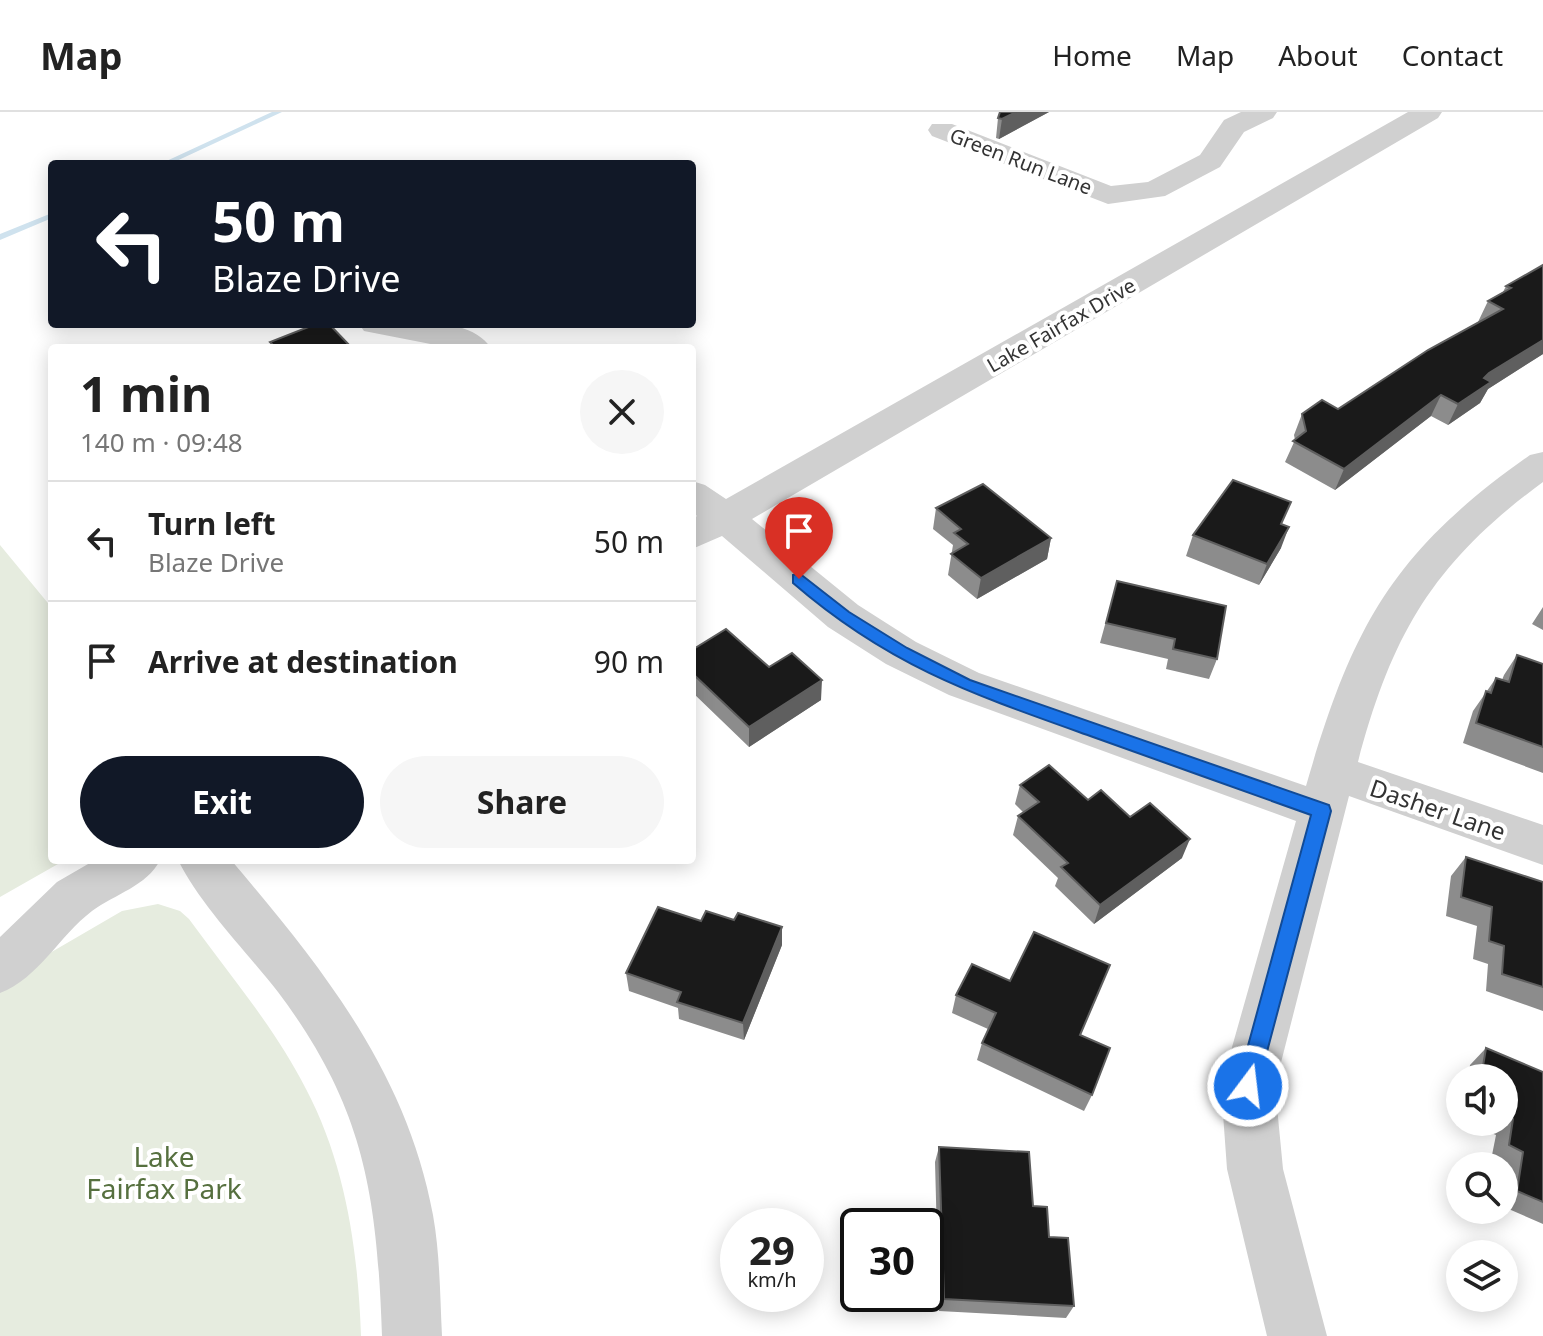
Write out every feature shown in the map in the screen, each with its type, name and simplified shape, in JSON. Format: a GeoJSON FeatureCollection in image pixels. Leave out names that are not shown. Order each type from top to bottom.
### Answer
{"type":"FeatureCollection","features":[{"type":"Feature","properties":{"kind":"street","name":"Green Run Lane"},"geometry":{"type":"LineString","coordinates":[[942,130],[1108,195],[1155,190],[1210,161],[1223,122],[1263,112]]}},
{"type":"Feature","properties":{"kind":"street","name":"Lake Fairfax Drive"},"geometry":{"type":"LineString","coordinates":[[703,516],[1428,112]]}},
{"type":"Feature","properties":{"kind":"street"},"geometry":{"type":"LineString","coordinates":[[400,328],[459,338],[468,344]]}},
{"type":"Feature","properties":{"kind":"street"},"geometry":{"type":"LineString","coordinates":[[1297,1336],[1255,1169],[1248,1086],[1352,702],[1372,648],[1404,591],[1443,542],[1475,513],[1543,464]]}},
{"type":"Feature","properties":{"kind":"street","name":"Dasher Lane"},"geometry":{"type":"LineString","coordinates":[[703,516],[843,616],[901,653],[964,684],[1327,792],[1543,845]]}},
{"type":"Feature","properties":{"kind":"street"},"geometry":{"type":"LineString","coordinates":[[0,970],[74,897],[129,864]]}},
{"type":"Feature","properties":{"kind":"street"},"geometry":{"type":"LineString","coordinates":[[205,864],[324,1011],[356,1063],[384,1132],[404,1215],[412,1336]]}},
{"type":"Feature","properties":{"kind":"green space"},"geometry":{"type":"Polygon","coordinates":[[[0,545],[48,603],[48,864],[58,864],[0,897],[0,545]]]}},
{"type":"Feature","properties":{"kind":"green space","name":"Lake Fairfax Park"},"geometry":{"type":"Polygon","coordinates":[[[158,904],[180,911],[189,919],[280,1044],[320,1118],[347,1209],[357,1272],[361,1336],[0,1336],[0,982],[122,911],[158,904]]]}},
{"type":"Feature","properties":{"kind":"building"},"geometry":{"type":"Polygon","coordinates":[[[1000,112],[1016,112],[1002,119],[998,118],[1000,112]]]}},
{"type":"Feature","properties":{"kind":"building"},"geometry":{"type":"Polygon","coordinates":[[[1543,265],[1543,340],[1489,373],[1484,378],[1491,382],[1458,404],[1441,395],[1344,469],[1293,441],[1306,431],[1302,414],[1322,400],[1338,409],[1428,350],[1503,309],[1488,301],[1511,288],[1506,286],[1543,265]]]}},
{"type":"Feature","properties":{"kind":"building"},"geometry":{"type":"Polygon","coordinates":[[[306,328],[333,328],[348,344],[272,344],[270,342],[306,328]]]}},
{"type":"Feature","properties":{"kind":"building"},"geometry":{"type":"Polygon","coordinates":[[[1233,480],[1291,502],[1281,524],[1289,527],[1267,564],[1193,535],[1233,480]]]}},
{"type":"Feature","properties":{"kind":"building"},"geometry":{"type":"Polygon","coordinates":[[[983,484],[1051,538],[981,578],[951,554],[968,544],[954,533],[961,529],[936,508],[983,484]]]}},
{"type":"Feature","properties":{"kind":"building"},"geometry":{"type":"Polygon","coordinates":[[[1117,581],[1226,606],[1217,659],[1173,649],[1175,639],[1106,623],[1117,581]]]}},
{"type":"Feature","properties":{"kind":"building"},"geometry":{"type":"Polygon","coordinates":[[[726,629],[769,667],[792,653],[822,680],[749,727],[696,677],[696,648],[726,629]]]}},
{"type":"Feature","properties":{"kind":"building"},"geometry":{"type":"Polygon","coordinates":[[[1517,655],[1543,664],[1543,747],[1476,723],[1486,691],[1491,693],[1496,678],[1509,682],[1517,655]]]}},
{"type":"Feature","properties":{"kind":"building"},"geometry":{"type":"Polygon","coordinates":[[[1049,765],[1088,800],[1101,790],[1130,817],[1150,803],[1190,839],[1100,905],[1061,867],[1068,863],[1018,816],[1039,802],[1020,785],[1049,765]]]}},
{"type":"Feature","properties":{"kind":"building"},"geometry":{"type":"Polygon","coordinates":[[[1466,857],[1543,882],[1543,987],[1502,974],[1504,946],[1489,941],[1492,907],[1461,897],[1466,857]]]}},
{"type":"Feature","properties":{"kind":"building"},"geometry":{"type":"Polygon","coordinates":[[[658,907],[701,921],[706,911],[734,920],[738,913],[782,927],[743,1023],[677,1002],[681,992],[626,973],[658,907]]]}},
{"type":"Feature","properties":{"kind":"building"},"geometry":{"type":"Polygon","coordinates":[[[1034,932],[1110,965],[1080,1035],[1110,1048],[1092,1095],[982,1043],[996,1013],[956,995],[972,964],[1010,981],[1034,932]]]}},
{"type":"Feature","properties":{"kind":"building"},"geometry":{"type":"Polygon","coordinates":[[[1486,1048],[1543,1072],[1543,1202],[1518,1191],[1523,1152],[1509,1145],[1510,1136],[1518,1136],[1518,1064],[1483,1064],[1486,1048]]]}},
{"type":"Feature","properties":{"kind":"building"},"geometry":{"type":"Polygon","coordinates":[[[939,1147],[1029,1152],[1033,1206],[1047,1207],[1049,1237],[1068,1238],[1074,1306],[944,1299],[944,1208],[941,1208],[939,1147]]]}},
{"type":"Feature","properties":{"kind":"waterway"},"geometry":{"type":"LineString","coordinates":[[173,160],[278,112]]}},
{"type":"Feature","properties":{"kind":"waterway"},"geometry":{"type":"LineString","coordinates":[[0,237],[48,217]]}},
{"type":"Feature","properties":{"kind":"route"},"geometry":{"type":"LineString","coordinates":[[799,579],[843,616],[901,653],[935,667],[964,684],[1322,811],[1248,1086]]}}]}
